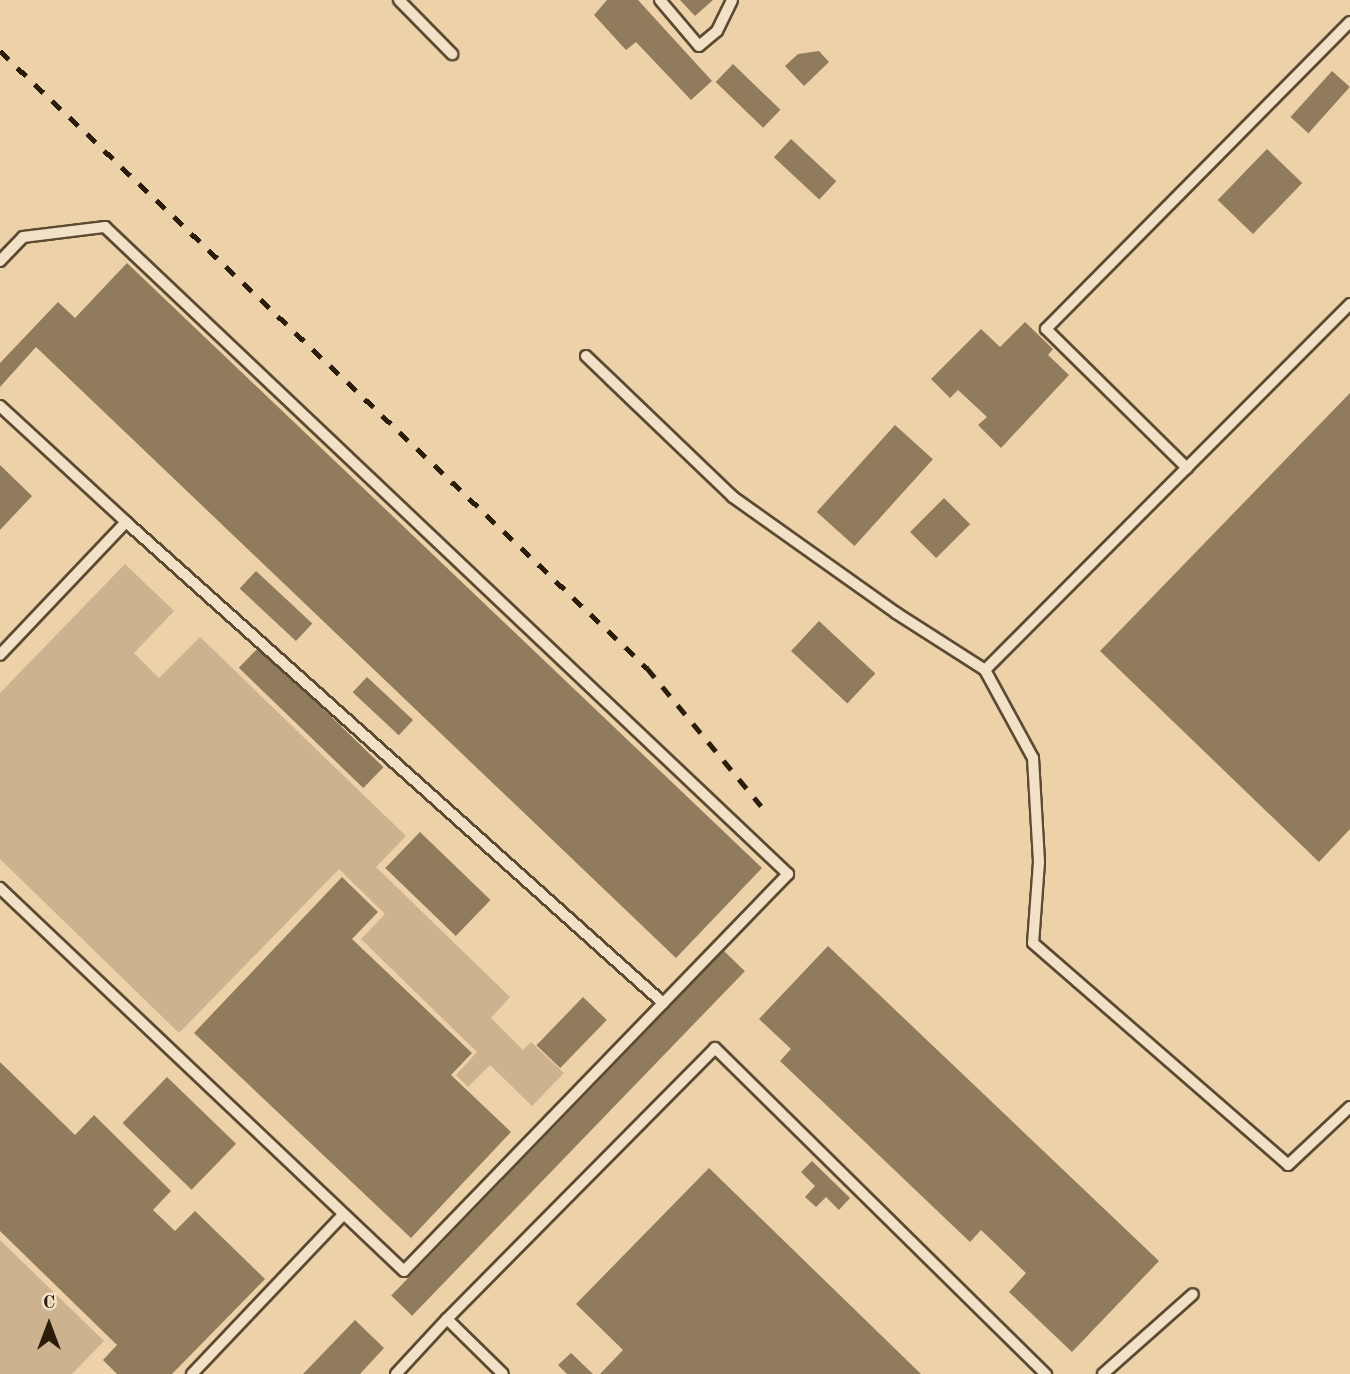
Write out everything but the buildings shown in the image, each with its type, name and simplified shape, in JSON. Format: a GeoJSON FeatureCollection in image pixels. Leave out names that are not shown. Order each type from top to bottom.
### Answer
{"type":"FeatureCollection","features":[{"type":"Feature","properties":{"kind":"lane"},"geometry":{"type":"LineString","coordinates":[[400,0],[452,54]]}},
{"type":"Feature","properties":{"kind":"lane"},"geometry":{"type":"LineString","coordinates":[[660,0],[699,46],[717,31],[732,0]]}},
{"type":"Feature","properties":{"kind":"lane"},"geometry":{"type":"LineString","coordinates":[[1187,468],[1046,328],[1350,22]]}},
{"type":"Feature","properties":{"kind":"lane"},"geometry":{"type":"LineString","coordinates":[[0,261],[23,237],[105,227],[788,873],[404,1271],[0,888]]}},
{"type":"Feature","properties":{"kind":"lane"},"geometry":{"type":"LineString","coordinates":[[985,670],[1350,304]]}},
{"type":"Feature","properties":{"kind":"lane"},"geometry":{"type":"LineString","coordinates":[[586,356],[733,497],[896,613],[985,670],[1033,758],[1039,862],[1033,943],[1288,1166],[1350,1107]]}},
{"type":"Feature","properties":{"kind":"lane"},"geometry":{"type":"LineString","coordinates":[[0,406],[663,1003]]}},
{"type":"Feature","properties":{"kind":"lane"},"geometry":{"type":"LineString","coordinates":[[0,655],[126,522]]}},
{"type":"Feature","properties":{"kind":"lane"},"geometry":{"type":"LineString","coordinates":[[396,1374],[715,1048],[1046,1374]]}},
{"type":"Feature","properties":{"kind":"lane"},"geometry":{"type":"LineString","coordinates":[[192,1374],[343,1215]]}},
{"type":"Feature","properties":{"kind":"lane"},"geometry":{"type":"LineString","coordinates":[[1103,1374],[1193,1294]]}},
{"type":"Feature","properties":{"kind":"lane"},"geometry":{"type":"LineString","coordinates":[[447,1319],[503,1374]]}},
{"type":"Feature","properties":{"kind":"shaded area"},"geometry":{"type":"Polygon","coordinates":[[[125,564],[174,611],[134,653],[159,678],[200,637],[406,836],[376,867],[510,997],[491,1018],[523,1050],[531,1042],[564,1073],[532,1106],[490,1065],[468,1087],[456,1075],[477,1052],[361,939],[385,914],[339,869],[179,1033],[0,859],[0,693],[125,564]]]}},
{"type":"Feature","properties":{"kind":"shaded area"},"geometry":{"type":"Polygon","coordinates":[[[0,1240],[104,1341],[72,1374],[0,1374],[0,1240]]]}},
{"type":"Feature","properties":{"kind":"railway"},"geometry":{"type":"LineString","coordinates":[[0,51],[647,668],[761,806]]}}]}
